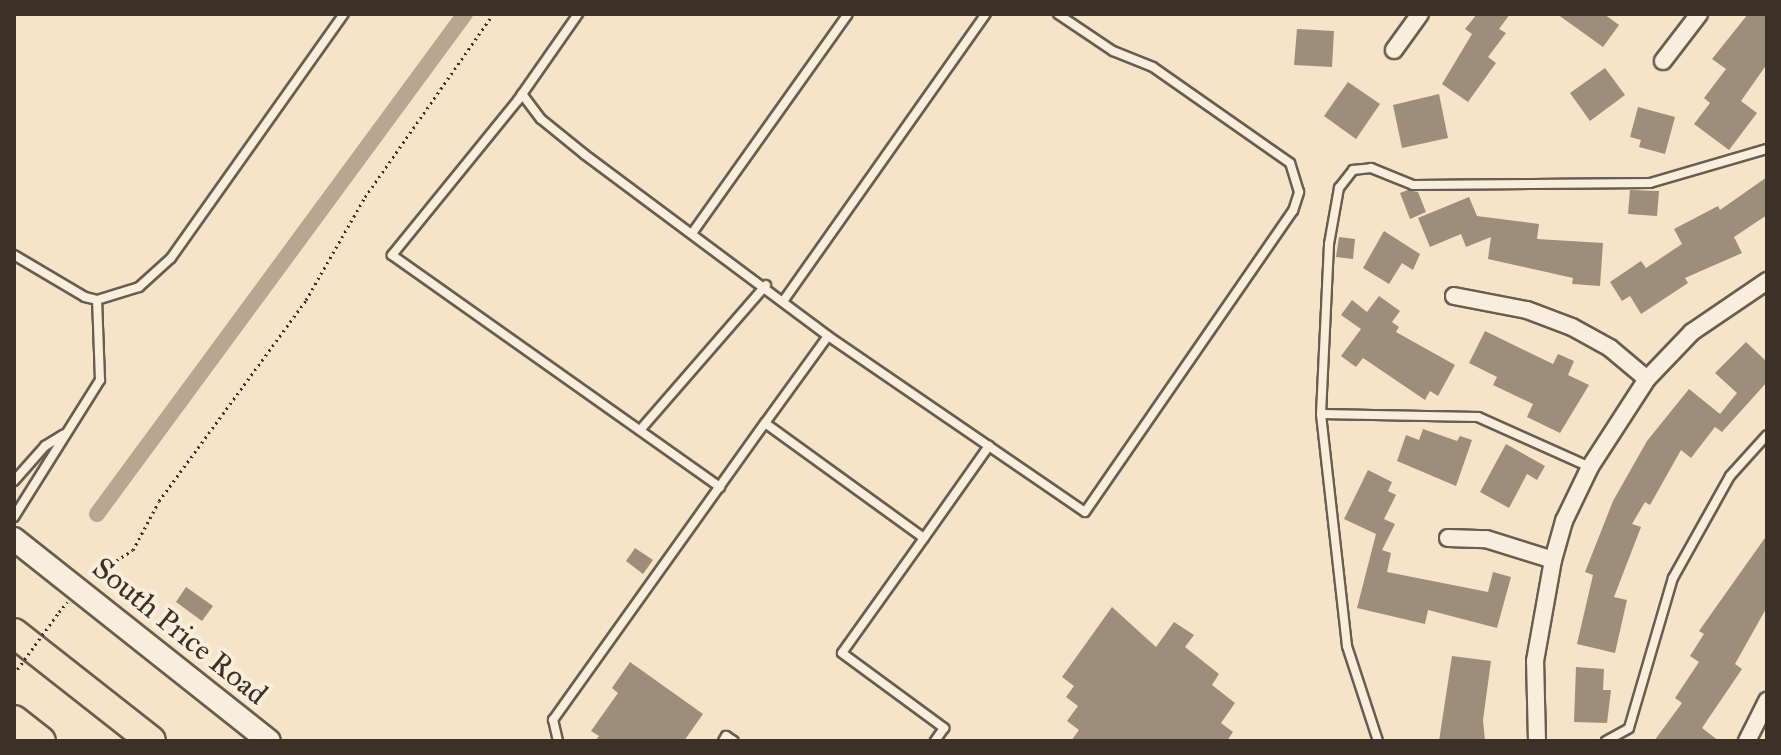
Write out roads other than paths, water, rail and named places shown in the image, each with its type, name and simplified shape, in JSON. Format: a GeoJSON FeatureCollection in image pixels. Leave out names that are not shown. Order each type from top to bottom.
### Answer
{"type":"FeatureCollection","features":[{"type":"Feature","properties":{"kind":"highway"},"geometry":{"type":"LineString","coordinates":[[14,633],[151,741]]}},
{"type":"Feature","properties":{"kind":"highway"},"geometry":{"type":"LineString","coordinates":[[14,720],[41,741]]}},
{"type":"Feature","properties":{"kind":"main road","name":"South Price Road"},"geometry":{"type":"LineString","coordinates":[[14,539],[269,741]]}},
{"type":"Feature","properties":{"kind":"street"},"geometry":{"type":"LineString","coordinates":[[1394,50],[1420,14]]}},
{"type":"Feature","properties":{"kind":"street"},"geometry":{"type":"LineString","coordinates":[[1663,61],[1699,14]]}},
{"type":"Feature","properties":{"kind":"street"},"geometry":{"type":"LineString","coordinates":[[1537,741],[1535,661],[1553,560],[1564,521],[1590,467],[1647,379],[1692,332],[1767,281]]}},
{"type":"Feature","properties":{"kind":"street"},"geometry":{"type":"LineString","coordinates":[[1454,296],[1527,310],[1572,327],[1610,348],[1647,379]]}},
{"type":"Feature","properties":{"kind":"street"},"geometry":{"type":"LineString","coordinates":[[1448,538],[1486,539],[1553,560]]}},
{"type":"Feature","properties":{"kind":"street"},"geometry":{"type":"LineString","coordinates":[[1747,741],[1767,701]]}},
{"type":"Feature","properties":{"kind":"lane"},"geometry":{"type":"LineString","coordinates":[[14,255],[57,285],[97,300],[139,287],[171,258],[344,14]]}},
{"type":"Feature","properties":{"kind":"lane"},"geometry":{"type":"LineString","coordinates":[[578,14],[522,94],[392,255],[720,487]]}},
{"type":"Feature","properties":{"kind":"lane"},"geometry":{"type":"LineString","coordinates":[[693,232],[848,14]]}},
{"type":"Feature","properties":{"kind":"lane"},"geometry":{"type":"LineString","coordinates":[[784,300],[986,14]]}},
{"type":"Feature","properties":{"kind":"lane"},"geometry":{"type":"LineString","coordinates":[[522,94],[541,119],[766,285],[828,336],[1085,512],[1293,211],[1299,192],[1290,163],[1153,67],[1113,51],[1058,14]]}},
{"type":"Feature","properties":{"kind":"lane"},"geometry":{"type":"LineString","coordinates":[[1378,741],[1347,646],[1321,414],[1329,244],[1339,188],[1353,170],[1371,168],[1413,185],[1650,183],[1767,149]]}},
{"type":"Feature","properties":{"kind":"lane"},"geometry":{"type":"LineString","coordinates":[[640,430],[766,285]]}},
{"type":"Feature","properties":{"kind":"lane"},"geometry":{"type":"LineString","coordinates":[[14,517],[102,371],[97,300]]}},
{"type":"Feature","properties":{"kind":"lane"},"geometry":{"type":"LineString","coordinates":[[558,741],[553,720],[828,336]]}},
{"type":"Feature","properties":{"kind":"lane"},"geometry":{"type":"LineString","coordinates":[[1321,414],[1478,417],[1590,467]]}},
{"type":"Feature","properties":{"kind":"lane"},"geometry":{"type":"LineString","coordinates":[[765,423],[924,538]]}},
{"type":"Feature","properties":{"kind":"lane"},"geometry":{"type":"LineString","coordinates":[[14,481],[45,446],[65,433]]}},
{"type":"Feature","properties":{"kind":"lane"},"geometry":{"type":"LineString","coordinates":[[1606,741],[1629,728],[1673,578],[1730,476],[1767,435]]}},
{"type":"Feature","properties":{"kind":"lane"},"geometry":{"type":"LineString","coordinates":[[935,741],[944,728],[842,653],[989,446]]}},
{"type":"Feature","properties":{"kind":"lane"},"geometry":{"type":"LineString","coordinates":[[723,741],[726,736],[734,741]]}},
{"type":"Feature","properties":{"kind":"waterway"},"geometry":{"type":"LineString","coordinates":[[97,514],[465,14]]}}]}
